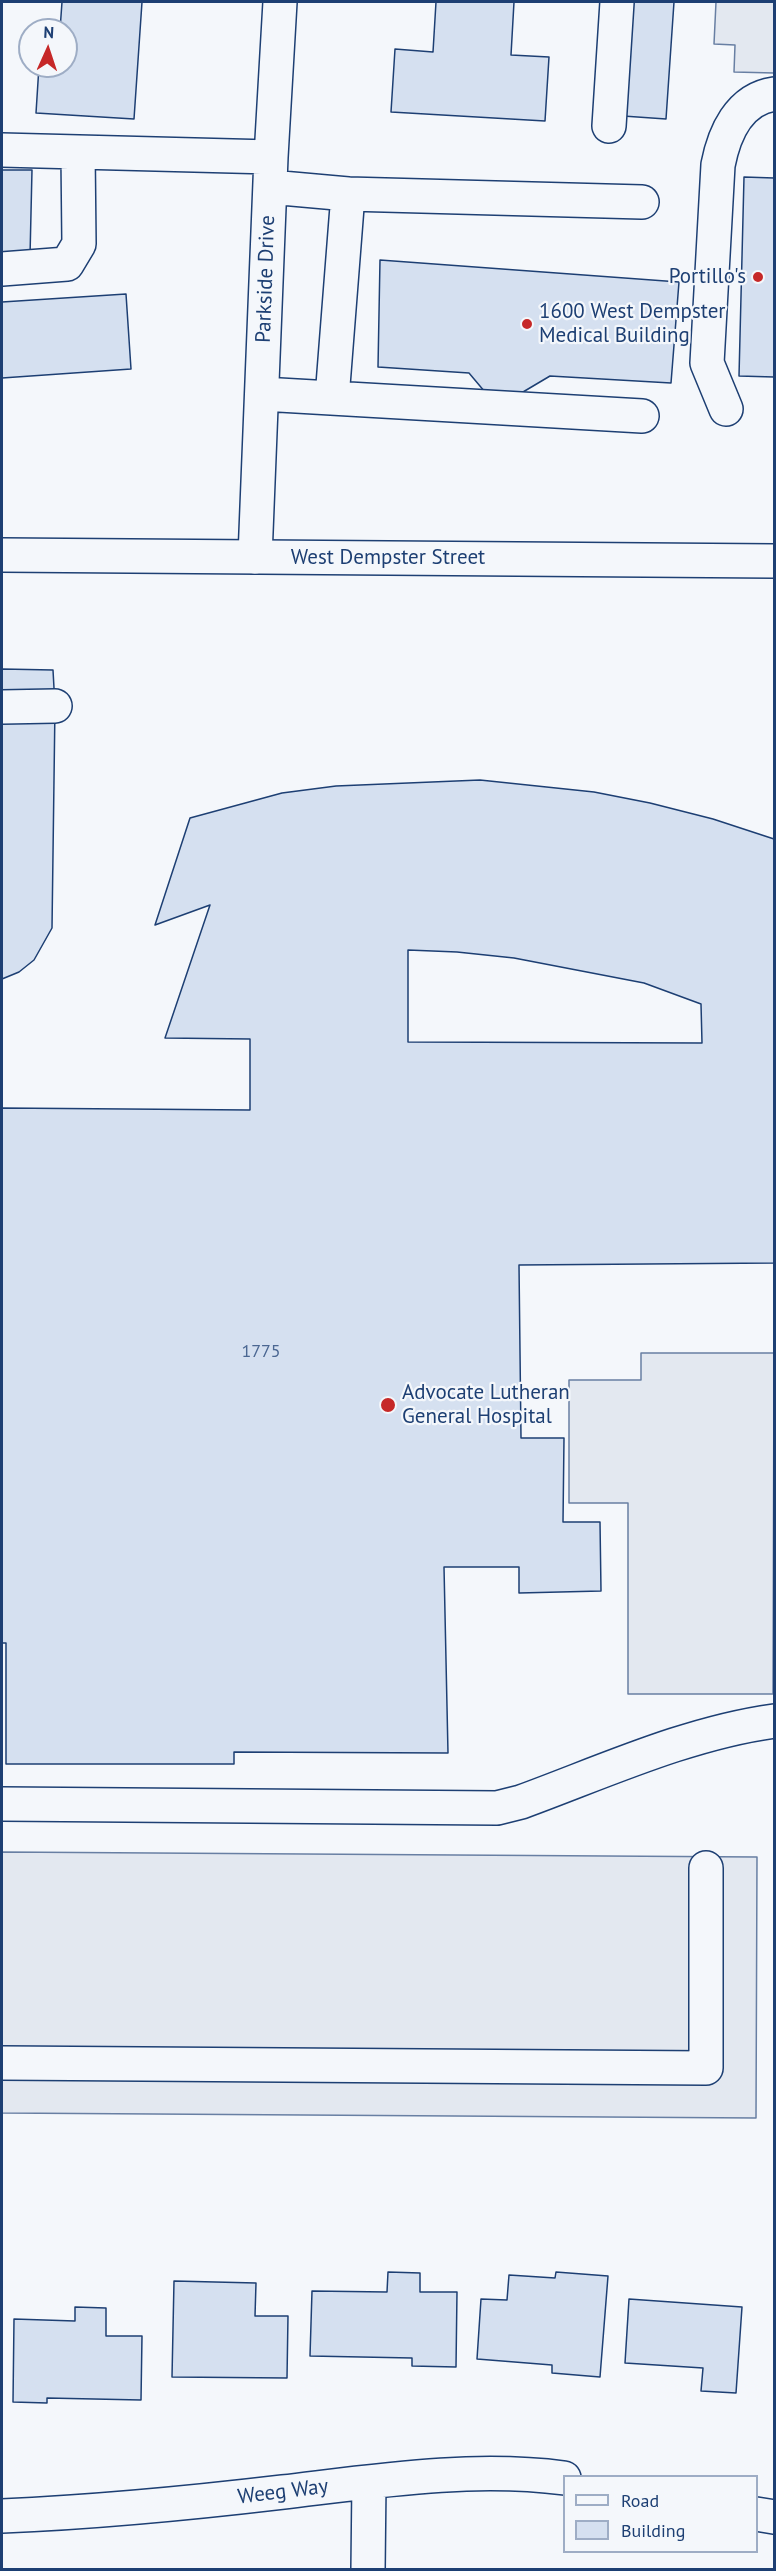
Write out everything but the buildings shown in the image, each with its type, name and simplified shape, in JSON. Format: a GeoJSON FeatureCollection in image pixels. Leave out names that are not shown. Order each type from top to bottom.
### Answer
{"type":"FeatureCollection","features":[{"type":"Feature","properties":{"kind":"street","name":"Parkside Drive"},"geometry":{"type":"LineString","coordinates":[[255,556],[280,2]]}},
{"type":"Feature","properties":{"kind":"street"},"geometry":{"type":"LineString","coordinates":[[609,126],[616,2]]}},
{"type":"Feature","properties":{"kind":"street"},"geometry":{"type":"LineString","coordinates":[[726,409],[707,363],[718,165],[723,142],[733,122],[748,105],[774,94]]}},
{"type":"Feature","properties":{"kind":"street"},"geometry":{"type":"LineString","coordinates":[[2,150],[78,152],[271,172],[348,194],[642,202]]}},
{"type":"Feature","properties":{"kind":"street"},"geometry":{"type":"LineString","coordinates":[[2,269],[67,264],[78,244],[78,152]]}},
{"type":"Feature","properties":{"kind":"street"},"geometry":{"type":"LineString","coordinates":[[332,398],[348,194]]}},
{"type":"Feature","properties":{"kind":"street"},"geometry":{"type":"LineString","coordinates":[[262,394],[642,416]]}},
{"type":"Feature","properties":{"kind":"street","name":"West Dempster Street"},"geometry":{"type":"LineString","coordinates":[[2,555],[774,561]]}},
{"type":"Feature","properties":{"kind":"street"},"geometry":{"type":"LineString","coordinates":[[2,706],[55,706]]}},
{"type":"Feature","properties":{"kind":"street"},"geometry":{"type":"LineString","coordinates":[[2,1804],[497,1808],[521,1802],[706,1736],[745,1725],[774,1721]]}},
{"type":"Feature","properties":{"kind":"street"},"geometry":{"type":"LineString","coordinates":[[2,2063],[706,2068],[706,1868]]}},
{"type":"Feature","properties":{"kind":"street","name":"Weeg Way"},"geometry":{"type":"LineString","coordinates":[[2,2516],[200,2502],[369,2482],[456,2475],[538,2475],[563,2478]]}},
{"type":"Feature","properties":{"kind":"street"},"geometry":{"type":"LineString","coordinates":[[368,2570],[369,2482]]}},
{"type":"Feature","properties":{"kind":"street"},"geometry":{"type":"LineString","coordinates":[[758,2514],[774,2517]]}},
{"type":"Feature","properties":{"kind":"shaded area"},"geometry":{"type":"Polygon","coordinates":[[[716,2],[774,2],[774,73],[734,72],[735,45],[714,44],[716,2]]]}},
{"type":"Feature","properties":{"kind":"shaded area"},"geometry":{"type":"Polygon","coordinates":[[[641,1353],[774,1353],[773,1694],[628,1694],[628,1503],[569,1503],[569,1380],[641,1380],[641,1353]]]}},
{"type":"Feature","properties":{"kind":"shaded area"},"geometry":{"type":"Polygon","coordinates":[[[2,1852],[757,1857],[756,2118],[2,2113],[2,1852]]]}},
{"type":"Feature","properties":{"kind":"place","name":"Portillo's"},"geometry":{"type":"Point","coordinates":[758,277]}},
{"type":"Feature","properties":{"kind":"place","name":"1600 West Dempster Medical Building"},"geometry":{"type":"Point","coordinates":[527,324]}},
{"type":"Feature","properties":{"kind":"place","name":"Advocate Lutheran General Hospital"},"geometry":{"type":"Point","coordinates":[388,1405]}}]}
